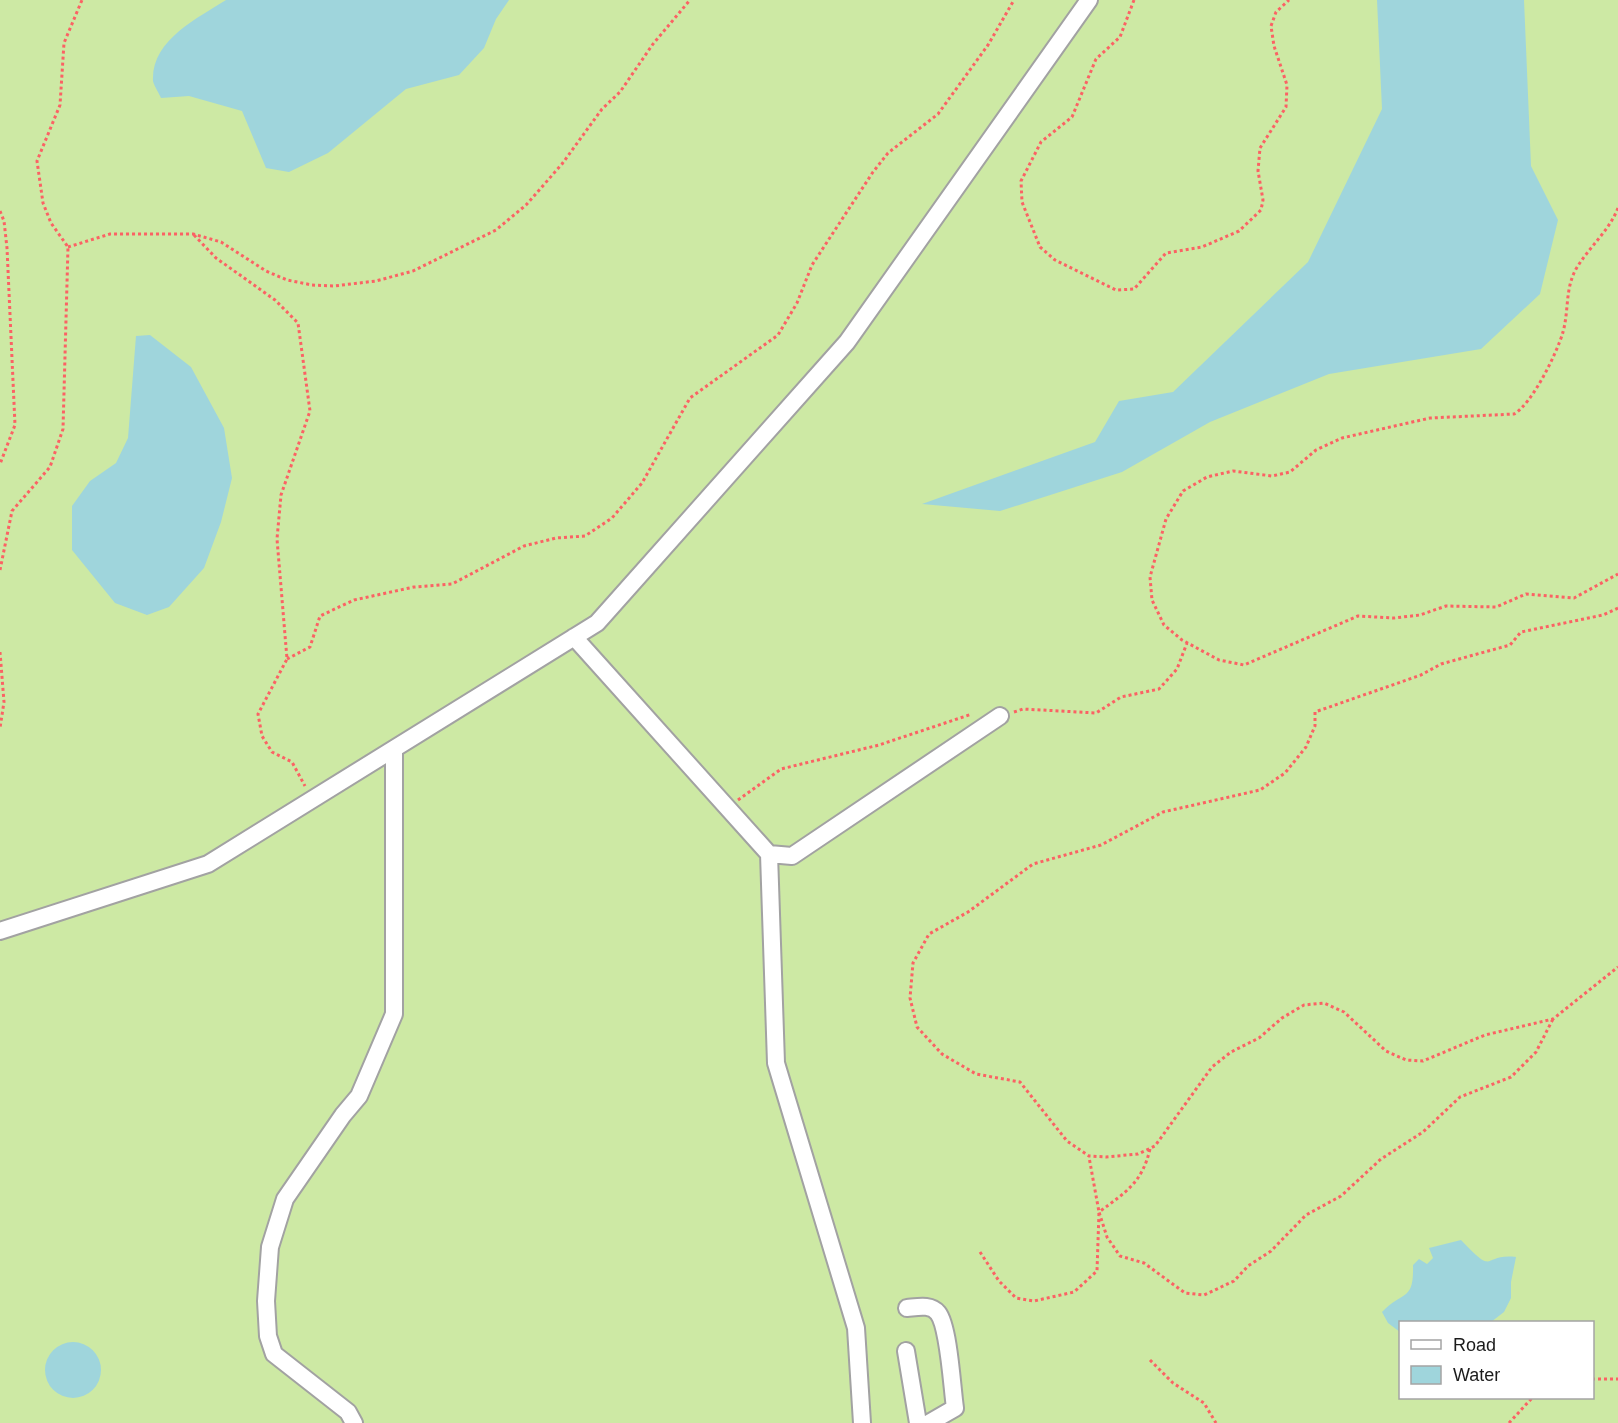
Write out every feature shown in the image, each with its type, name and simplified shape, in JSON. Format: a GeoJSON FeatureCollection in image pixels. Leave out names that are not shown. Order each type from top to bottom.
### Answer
{"type":"FeatureCollection","features":[{"type":"Feature","properties":{"kind":"street"},"geometry":{"type":"LineString","coordinates":[[0,931],[208,864],[597,622],[847,342],[1089,0]]}},
{"type":"Feature","properties":{"kind":"street"},"geometry":{"type":"LineString","coordinates":[[574,637],[769,854],[776,1063],[856,1328],[862,1423]]}},
{"type":"Feature","properties":{"kind":"street"},"geometry":{"type":"LineString","coordinates":[[769,854],[792,856],[1000,716]]}},
{"type":"Feature","properties":{"kind":"street"},"geometry":{"type":"LineString","coordinates":[[354,1423],[348,1412],[274,1354],[268,1336],[266,1301],[270,1247],[285,1199],[343,1115],[360,1096],[393,1014],[394,749]]}},
{"type":"Feature","properties":{"kind":"street"},"geometry":{"type":"LineString","coordinates":[[907,1308],[928,1306],[938,1313],[945,1328],[955,1408],[929,1423]]}},
{"type":"Feature","properties":{"kind":"street"},"geometry":{"type":"LineString","coordinates":[[906,1351],[918,1423]]}},
{"type":"Feature","properties":{"kind":"path"},"geometry":{"type":"LineString","coordinates":[[0,570],[12,511],[50,467],[63,429],[68,247],[51,223],[43,203],[37,161],[60,105],[64,43],[82,0]]}},
{"type":"Feature","properties":{"kind":"path"},"geometry":{"type":"LineString","coordinates":[[68,247],[110,234],[193,234],[220,242],[267,271],[287,280],[312,285],[334,286],[376,281],[413,271],[496,230],[526,205],[562,164],[602,109],[620,92],[653,44],[690,0]]}},
{"type":"Feature","properties":{"kind":"path"},"geometry":{"type":"LineString","coordinates":[[286,659],[310,646],[320,616],[354,600],[414,587],[452,584],[524,546],[556,538],[585,536],[612,518],[642,483],[690,398],[778,335],[797,303],[812,265],[873,172],[888,153],[938,114],[988,45],[1014,0]]}},
{"type":"Feature","properties":{"kind":"path"},"geometry":{"type":"LineString","coordinates":[[1134,0],[1120,37],[1096,59],[1072,117],[1041,142],[1021,181],[1022,202],[1040,247],[1055,260],[1116,290],[1134,289],[1166,253],[1202,248],[1239,231],[1262,210],[1263,200],[1258,171],[1260,148],[1286,106],[1287,85],[1274,46],[1271,26],[1276,12],[1288,0]]}},
{"type":"Feature","properties":{"kind":"path"},"geometry":{"type":"LineString","coordinates":[[1618,208],[1614,219],[1576,269],[1568,290],[1564,330],[1557,349],[1524,408],[1514,414],[1430,418],[1342,438],[1316,450],[1290,472],[1272,476],[1233,471],[1208,477],[1183,491],[1166,519],[1150,577],[1152,600],[1164,625],[1187,643],[1220,660],[1244,665],[1358,616],[1394,618],[1420,615],[1446,606],[1496,607],[1526,594],[1574,598],[1618,574]]}},
{"type":"Feature","properties":{"kind":"path"},"geometry":{"type":"LineString","coordinates":[[0,211],[4,221],[7,248],[15,425],[0,464]]}},
{"type":"Feature","properties":{"kind":"path"},"geometry":{"type":"LineString","coordinates":[[193,234],[216,258],[275,300],[298,323],[310,411],[280,495],[277,539],[286,659],[258,714],[262,736],[272,752],[292,762],[312,800]]}},
{"type":"Feature","properties":{"kind":"path"},"geometry":{"type":"LineString","coordinates":[[1553,1019],[1485,1035],[1423,1061],[1406,1060],[1386,1051],[1344,1012],[1324,1003],[1304,1005],[1282,1018],[1259,1038],[1231,1052],[1212,1067],[1155,1146],[1127,1155],[1089,1156],[1067,1141],[1020,1082],[976,1074],[942,1054],[917,1027],[910,998],[913,963],[929,934],[968,912],[1033,864],[1101,845],[1163,812],[1260,790],[1286,773],[1306,747],[1315,726],[1315,712],[1421,675],[1441,664],[1509,645],[1521,632],[1603,615],[1618,608]]}},
{"type":"Feature","properties":{"kind":"path"},"geometry":{"type":"LineString","coordinates":[[727,808],[782,769],[879,745],[970,714],[1000,716],[1023,709],[1096,713],[1121,696],[1159,689],[1178,669],[1187,643]]}},
{"type":"Feature","properties":{"kind":"path"},"geometry":{"type":"LineString","coordinates":[[0,652],[4,702],[0,728]]}},
{"type":"Feature","properties":{"kind":"path"},"geometry":{"type":"LineString","coordinates":[[1089,1156],[1099,1212],[1107,1238],[1120,1256],[1144,1263],[1185,1293],[1204,1295],[1234,1281],[1248,1266],[1271,1251],[1306,1215],[1341,1197],[1381,1159],[1423,1132],[1460,1097],[1511,1077],[1536,1052],[1553,1019],[1618,967]]}},
{"type":"Feature","properties":{"kind":"path"},"geometry":{"type":"LineString","coordinates":[[1099,1212],[1124,1194],[1145,1171],[1150,1149]]}},
{"type":"Feature","properties":{"kind":"path"},"geometry":{"type":"LineString","coordinates":[[980,1252],[999,1281],[1016,1298],[1034,1301],[1074,1292],[1097,1271],[1099,1212]]}},
{"type":"Feature","properties":{"kind":"path"},"geometry":{"type":"LineString","coordinates":[[1150,1360],[1173,1383],[1204,1403],[1216,1423]]}},
{"type":"Feature","properties":{"kind":"path"},"geometry":{"type":"LineString","coordinates":[[1594,1379],[1618,1379]]}},
{"type":"Feature","properties":{"kind":"path"},"geometry":{"type":"LineString","coordinates":[[1509,1423],[1531,1399]]}},
{"type":"Feature","properties":{"kind":"green space"},"geometry":{"type":"Polygon","coordinates":[[[0,0],[1618,0],[1618,1423],[0,1423],[0,0]]]}},
{"type":"Feature","properties":{"kind":"water"},"geometry":{"type":"Polygon","coordinates":[[[226,0],[509,0],[496,19],[484,48],[459,75],[406,89],[328,153],[289,172],[266,168],[242,111],[189,96],[161,98],[153,81],[154,66],[168,42],[190,23],[226,0]]]}},
{"type":"Feature","properties":{"kind":"water"},"geometry":{"type":"Polygon","coordinates":[[[1377,0],[1524,0],[1531,166],[1558,220],[1540,294],[1481,349],[1329,374],[1210,422],[1122,472],[1000,511],[922,504],[1095,442],[1119,401],[1173,392],[1308,262],[1382,109],[1377,0]]]}},
{"type":"Feature","properties":{"kind":"water"},"geometry":{"type":"Polygon","coordinates":[[[150,335],[191,367],[224,428],[232,478],[221,522],[204,568],[169,607],[147,615],[115,603],[72,550],[72,506],[90,481],[116,463],[128,438],[136,336],[150,335]]]}},
{"type":"Feature","properties":{"kind":"water"},"geometry":{"type":"Polygon","coordinates":[[[1461,1240],[1485,1261],[1516,1257],[1511,1282],[1511,1298],[1504,1312],[1492,1321],[1399,1321],[1399,1331],[1388,1323],[1382,1312],[1409,1290],[1412,1285],[1413,1265],[1419,1259],[1427,1264],[1433,1258],[1429,1248],[1461,1240]]]}},
{"type":"Feature","properties":{"kind":"water"},"geometry":{"type":"Polygon","coordinates":[[[73,1342],[84,1344],[93,1350],[99,1359],[101,1370],[99,1381],[93,1390],[84,1396],[73,1398],[62,1396],[53,1390],[47,1381],[45,1370],[47,1359],[53,1350],[62,1344],[73,1342]]]}}]}
